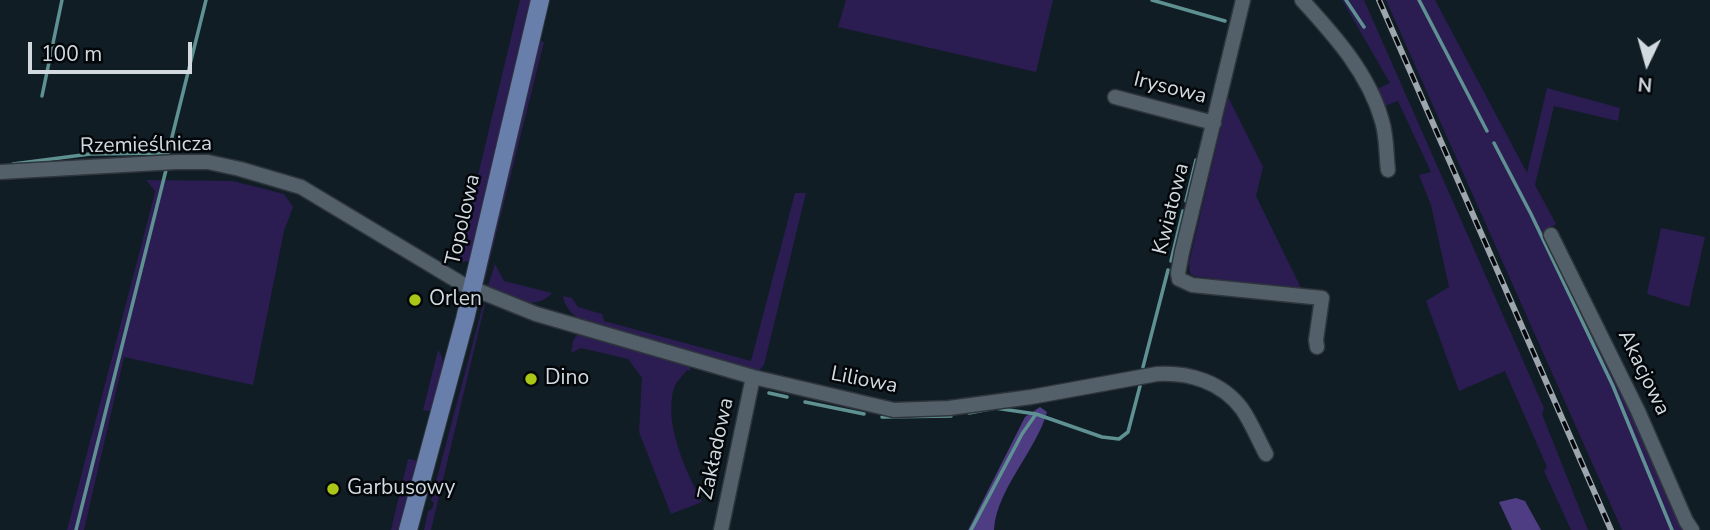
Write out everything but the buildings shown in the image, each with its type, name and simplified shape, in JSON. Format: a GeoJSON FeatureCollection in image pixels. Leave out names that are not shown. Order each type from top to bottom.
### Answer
{"type":"FeatureCollection","features":[{"type":"Feature","properties":{"kind":"main road","name":"Topolowa"},"geometry":{"type":"LineString","coordinates":[[408,530],[472,288],[540,0]]}},
{"type":"Feature","properties":{"kind":"street","name":"Kwiatowa"},"geometry":{"type":"LineString","coordinates":[[1243,0],[1182,252],[1179,279],[1192,285],[1322,298],[1317,347]]}},
{"type":"Feature","properties":{"kind":"street"},"geometry":{"type":"LineString","coordinates":[[1302,0],[1327,27],[1364,79],[1383,124],[1388,170]]}},
{"type":"Feature","properties":{"kind":"street","name":"Irysowa"},"geometry":{"type":"LineString","coordinates":[[1115,97],[1214,122]]}},
{"type":"Feature","properties":{"kind":"street","name":"Rzemieślnicza"},"geometry":{"type":"LineString","coordinates":[[0,172],[176,162],[208,162],[240,169],[301,187],[406,253],[472,288]]}},
{"type":"Feature","properties":{"kind":"street","name":"Akacjowa"},"geometry":{"type":"LineString","coordinates":[[1551,235],[1638,411],[1692,530]]}},
{"type":"Feature","properties":{"kind":"street","name":"Liliowa"},"geometry":{"type":"LineString","coordinates":[[472,288],[536,314],[753,377],[894,410],[949,408],[1177,373],[1218,387],[1241,409],[1266,454]]}},
{"type":"Feature","properties":{"kind":"street","name":"Zakładowa"},"geometry":{"type":"LineString","coordinates":[[721,530],[753,377]]}},
{"type":"Feature","properties":{"kind":"shaded area"},"geometry":{"type":"Polygon","coordinates":[[[520,0],[534,0],[469,261],[457,263],[520,0]]]}},
{"type":"Feature","properties":{"kind":"shaded area"},"geometry":{"type":"Polygon","coordinates":[[[846,0],[1053,0],[1036,72],[838,27],[846,0]]]}},
{"type":"Feature","properties":{"kind":"shaded area"},"geometry":{"type":"Polygon","coordinates":[[[1342,0],[1364,0],[1544,408],[1542,414],[1588,530],[1571,530],[1544,471],[1547,467],[1505,371],[1459,391],[1426,301],[1449,287],[1431,205],[1419,175],[1431,172],[1398,101],[1382,107],[1375,90],[1390,83],[1342,0]]]}},
{"type":"Feature","properties":{"kind":"shaded area"},"geometry":{"type":"Polygon","coordinates":[[[1386,0],[1435,0],[1527,173],[1547,88],[1620,108],[1618,121],[1554,106],[1535,185],[1556,224],[1546,230],[1685,530],[1622,530],[1386,0]]]}},
{"type":"Feature","properties":{"kind":"shaded area"},"geometry":{"type":"Polygon","coordinates":[[[538,40],[544,42],[484,283],[482,278],[538,40]]]}},
{"type":"Feature","properties":{"kind":"shaded area"},"geometry":{"type":"Polygon","coordinates":[[[1228,97],[1263,167],[1256,196],[1302,290],[1194,276],[1190,273],[1189,263],[1228,97]]]}},
{"type":"Feature","properties":{"kind":"shaded area"},"geometry":{"type":"Polygon","coordinates":[[[146,180],[233,181],[284,194],[293,207],[284,231],[253,385],[124,357],[84,530],[67,530],[153,200],[155,191],[146,180]]]}},
{"type":"Feature","properties":{"kind":"shaded area"},"geometry":{"type":"Polygon","coordinates":[[[795,193],[806,193],[764,365],[758,372],[582,321],[565,304],[563,296],[572,298],[578,307],[602,314],[604,321],[751,361],[795,193]]]}},
{"type":"Feature","properties":{"kind":"shaded area"},"geometry":{"type":"Polygon","coordinates":[[[1661,228],[1705,237],[1689,307],[1647,294],[1661,228]]]}},
{"type":"Feature","properties":{"kind":"shaded area"},"geometry":{"type":"Polygon","coordinates":[[[495,264],[504,281],[552,293],[545,299],[529,303],[487,289],[495,264]]]}},
{"type":"Feature","properties":{"kind":"shaded area"},"geometry":{"type":"Polygon","coordinates":[[[485,304],[431,530],[424,530],[428,511],[434,503],[431,500],[485,304]]]}},
{"type":"Feature","properties":{"kind":"shaded area"},"geometry":{"type":"Polygon","coordinates":[[[579,331],[688,363],[691,371],[687,370],[674,388],[671,416],[683,462],[702,502],[671,514],[639,432],[642,378],[628,359],[581,348],[571,353],[573,341],[579,331]]]}},
{"type":"Feature","properties":{"kind":"shaded area"},"geometry":{"type":"Polygon","coordinates":[[[438,350],[443,363],[441,380],[429,411],[423,410],[438,350]]]}},
{"type":"Feature","properties":{"kind":"shaded area"},"geometry":{"type":"Polygon","coordinates":[[[1040,407],[1047,412],[1042,427],[1002,500],[994,530],[968,530],[1025,417],[1040,407]]]}},
{"type":"Feature","properties":{"kind":"shaded area"},"geometry":{"type":"Polygon","coordinates":[[[408,459],[420,461],[402,530],[391,530],[408,459]]]}},
{"type":"Feature","properties":{"kind":"shaded area"},"geometry":{"type":"Polygon","coordinates":[[[1516,498],[1525,501],[1541,530],[1512,530],[1499,502],[1516,498]]]}},
{"type":"Feature","properties":{"kind":"waterway"},"geometry":{"type":"LineString","coordinates":[[42,96],[62,0]]}},
{"type":"Feature","properties":{"kind":"waterway"},"geometry":{"type":"LineString","coordinates":[[13,164],[90,154],[168,153],[206,0]]}},
{"type":"Feature","properties":{"kind":"waterway"},"geometry":{"type":"LineString","coordinates":[[1152,0],[1225,21]]}},
{"type":"Feature","properties":{"kind":"waterway"},"geometry":{"type":"LineString","coordinates":[[1346,0],[1364,27]]}},
{"type":"Feature","properties":{"kind":"waterway"},"geometry":{"type":"LineString","coordinates":[[1419,0],[1487,131]]}},
{"type":"Feature","properties":{"kind":"waterway"},"geometry":{"type":"LineString","coordinates":[[1494,143],[1613,386],[1672,530]]}},
{"type":"Feature","properties":{"kind":"waterway"},"geometry":{"type":"LineString","coordinates":[[1186,201],[1196,160]]}},
{"type":"Feature","properties":{"kind":"waterway"},"geometry":{"type":"LineString","coordinates":[[76,530],[166,170]]}},
{"type":"Feature","properties":{"kind":"waterway"},"geometry":{"type":"LineString","coordinates":[[1171,261],[1183,211]]}},
{"type":"Feature","properties":{"kind":"waterway"},"geometry":{"type":"LineString","coordinates":[[1143,367],[1168,270]]}},
{"type":"Feature","properties":{"kind":"waterway"},"geometry":{"type":"LineString","coordinates":[[971,530],[1022,434],[1036,414],[1102,437],[1119,439],[1128,432],[1140,386]]}},
{"type":"Feature","properties":{"kind":"waterway"},"geometry":{"type":"LineString","coordinates":[[769,393],[787,397]]}},
{"type":"Feature","properties":{"kind":"waterway"},"geometry":{"type":"LineString","coordinates":[[805,402],[864,414]]}},
{"type":"Feature","properties":{"kind":"waterway"},"geometry":{"type":"LineString","coordinates":[[969,413],[995,408],[1036,414]]}},
{"type":"Feature","properties":{"kind":"waterway"},"geometry":{"type":"LineString","coordinates":[[882,417],[951,416]]}},
{"type":"Feature","properties":{"kind":"railway"},"geometry":{"type":"LineString","coordinates":[[1379,0],[1611,530]]}},
{"type":"Feature","properties":{"kind":"place","name":"Orlen"},"geometry":{"type":"Point","coordinates":[415,300]}},
{"type":"Feature","properties":{"kind":"place","name":"Dino"},"geometry":{"type":"Point","coordinates":[531,379]}},
{"type":"Feature","properties":{"kind":"place","name":"Garbusowy"},"geometry":{"type":"Point","coordinates":[333,489]}}]}
